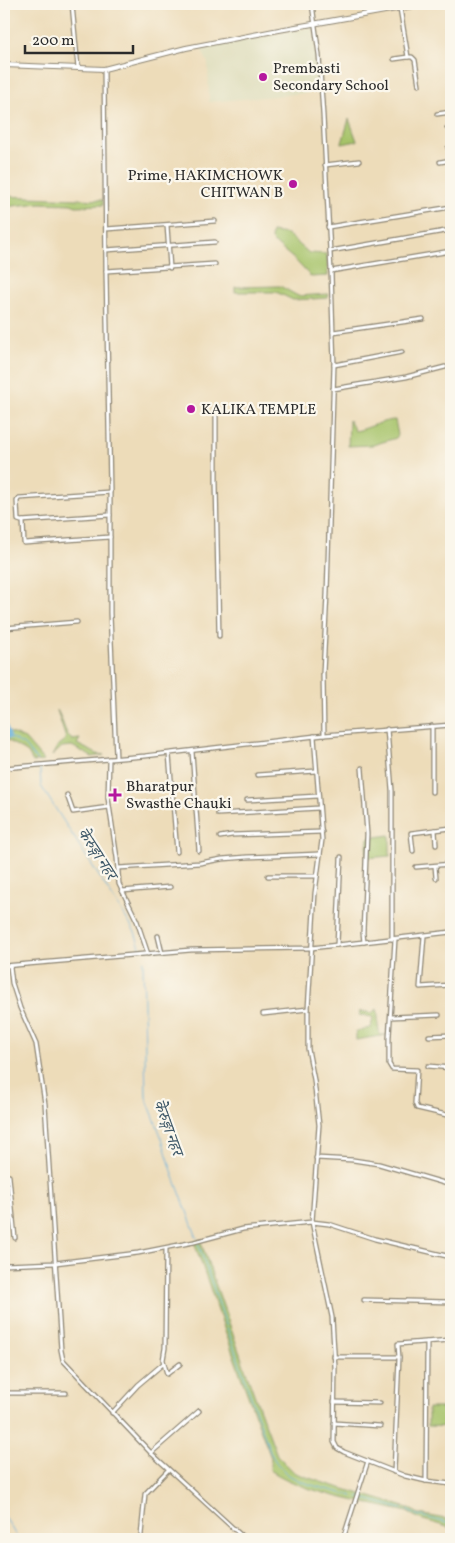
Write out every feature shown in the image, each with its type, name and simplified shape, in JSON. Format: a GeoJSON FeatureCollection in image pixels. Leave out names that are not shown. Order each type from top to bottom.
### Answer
{"type":"FeatureCollection","features":[{"type":"Feature","properties":{"kind":"main road"},"geometry":{"type":"LineString","coordinates":[[4,65],[104,69],[186,48],[424,4]]}},
{"type":"Feature","properties":{"kind":"street"},"geometry":{"type":"LineString","coordinates":[[72,4],[78,68]]}},
{"type":"Feature","properties":{"kind":"street"},"geometry":{"type":"LineString","coordinates":[[312,4],[321,93],[334,365],[323,673],[324,735]]}},
{"type":"Feature","properties":{"kind":"street"},"geometry":{"type":"LineString","coordinates":[[400,8],[408,57]]}},
{"type":"Feature","properties":{"kind":"street"},"geometry":{"type":"LineString","coordinates":[[394,59],[412,57],[415,60],[419,85]]}},
{"type":"Feature","properties":{"kind":"street"},"geometry":{"type":"LineString","coordinates":[[104,69],[110,613],[116,758]]}},
{"type":"Feature","properties":{"kind":"street"},"geometry":{"type":"LineString","coordinates":[[437,114],[451,112]]}},
{"type":"Feature","properties":{"kind":"street"},"geometry":{"type":"LineString","coordinates":[[440,162],[451,160]]}},
{"type":"Feature","properties":{"kind":"street"},"geometry":{"type":"LineString","coordinates":[[325,165],[359,161]]}},
{"type":"Feature","properties":{"kind":"street"},"geometry":{"type":"LineString","coordinates":[[328,227],[451,207]]}},
{"type":"Feature","properties":{"kind":"street"},"geometry":{"type":"LineString","coordinates":[[106,229],[215,221]]}},
{"type":"Feature","properties":{"kind":"street"},"geometry":{"type":"LineString","coordinates":[[166,224],[170,268]]}},
{"type":"Feature","properties":{"kind":"street"},"geometry":{"type":"LineString","coordinates":[[330,251],[451,230]]}},
{"type":"Feature","properties":{"kind":"street"},"geometry":{"type":"LineString","coordinates":[[106,250],[215,242]]}},
{"type":"Feature","properties":{"kind":"street"},"geometry":{"type":"LineString","coordinates":[[331,271],[451,252]]}},
{"type":"Feature","properties":{"kind":"street"},"geometry":{"type":"LineString","coordinates":[[106,271],[215,264]]}},
{"type":"Feature","properties":{"kind":"street"},"geometry":{"type":"LineString","coordinates":[[333,332],[423,318]]}},
{"type":"Feature","properties":{"kind":"street"},"geometry":{"type":"LineString","coordinates":[[334,365],[402,352]]}},
{"type":"Feature","properties":{"kind":"street"},"geometry":{"type":"LineString","coordinates":[[333,389],[445,367]]}},
{"type":"Feature","properties":{"kind":"street"},"geometry":{"type":"LineString","coordinates":[[216,415],[219,636]]}},
{"type":"Feature","properties":{"kind":"street"},"geometry":{"type":"LineString","coordinates":[[110,492],[19,498],[17,501],[18,520],[23,521],[110,515]]}},
{"type":"Feature","properties":{"kind":"street"},"geometry":{"type":"LineString","coordinates":[[23,521],[24,543],[110,537]]}},
{"type":"Feature","properties":{"kind":"street"},"geometry":{"type":"LineString","coordinates":[[4,608],[4,620]]}},
{"type":"Feature","properties":{"kind":"street"},"geometry":{"type":"LineString","coordinates":[[4,628],[78,622]]}},
{"type":"Feature","properties":{"kind":"street"},"geometry":{"type":"LineString","coordinates":[[4,768],[170,754],[324,735],[451,725]]}},
{"type":"Feature","properties":{"kind":"street"},"geometry":{"type":"LineString","coordinates":[[432,726],[432,792]]}},
{"type":"Feature","properties":{"kind":"street"},"geometry":{"type":"LineString","coordinates":[[387,729],[392,790],[394,939],[389,1038],[390,1067],[416,1070],[415,1103],[417,1108],[451,1116]]}},
{"type":"Feature","properties":{"kind":"street"},"geometry":{"type":"LineString","coordinates":[[314,736],[322,832],[311,948],[308,1009],[308,1049],[319,1125],[312,1222],[332,1317],[334,1357],[333,1438],[337,1448],[394,1472],[426,1481],[451,1484]]}},
{"type":"Feature","properties":{"kind":"street"},"geometry":{"type":"LineString","coordinates":[[192,751],[199,851]]}},
{"type":"Feature","properties":{"kind":"street"},"geometry":{"type":"LineString","coordinates":[[170,754],[177,852]]}},
{"type":"Feature","properties":{"kind":"street"},"geometry":{"type":"LineString","coordinates":[[109,759],[109,807],[119,884],[137,920],[148,954]]}},
{"type":"Feature","properties":{"kind":"street"},"geometry":{"type":"LineString","coordinates":[[362,768],[367,834],[364,942]]}},
{"type":"Feature","properties":{"kind":"street"},"geometry":{"type":"LineString","coordinates":[[257,775],[316,771]]}},
{"type":"Feature","properties":{"kind":"street"},"geometry":{"type":"LineString","coordinates":[[67,795],[73,812],[109,807]]}},
{"type":"Feature","properties":{"kind":"street"},"geometry":{"type":"LineString","coordinates":[[247,800],[318,796]]}},
{"type":"Feature","properties":{"kind":"street"},"geometry":{"type":"LineString","coordinates":[[218,814],[319,808]]}},
{"type":"Feature","properties":{"kind":"street"},"geometry":{"type":"LineString","coordinates":[[413,851],[411,833],[451,828]]}},
{"type":"Feature","properties":{"kind":"street"},"geometry":{"type":"LineString","coordinates":[[434,830],[436,845]]}},
{"type":"Feature","properties":{"kind":"street"},"geometry":{"type":"LineString","coordinates":[[220,837],[322,832]]}},
{"type":"Feature","properties":{"kind":"street"},"geometry":{"type":"LineString","coordinates":[[118,868],[200,863],[247,857],[320,854]]}},
{"type":"Feature","properties":{"kind":"street"},"geometry":{"type":"LineString","coordinates":[[337,945],[341,857]]}},
{"type":"Feature","properties":{"kind":"street"},"geometry":{"type":"LineString","coordinates":[[416,867],[451,864]]}},
{"type":"Feature","properties":{"kind":"street"},"geometry":{"type":"LineString","coordinates":[[435,866],[436,878]]}},
{"type":"Feature","properties":{"kind":"street"},"geometry":{"type":"LineString","coordinates":[[268,876],[317,876]]}},
{"type":"Feature","properties":{"kind":"street"},"geometry":{"type":"LineString","coordinates":[[122,891],[170,888]]}},
{"type":"Feature","properties":{"kind":"street"},"geometry":{"type":"LineString","coordinates":[[4,966],[190,950],[311,948],[451,932]]}},
{"type":"Feature","properties":{"kind":"street"},"geometry":{"type":"LineString","coordinates":[[158,936],[162,953]]}},
{"type":"Feature","properties":{"kind":"street"},"geometry":{"type":"LineString","coordinates":[[424,936],[420,987],[451,985]]}},
{"type":"Feature","properties":{"kind":"street"},"geometry":{"type":"LineString","coordinates":[[10,966],[12,983],[20,1008],[36,1044],[40,1066],[50,1165],[55,1263],[63,1360],[168,1470],[245,1539]]}},
{"type":"Feature","properties":{"kind":"street"},"geometry":{"type":"LineString","coordinates":[[263,1014],[308,1009]]}},
{"type":"Feature","properties":{"kind":"street"},"geometry":{"type":"LineString","coordinates":[[391,1017],[438,1015]]}},
{"type":"Feature","properties":{"kind":"street"},"geometry":{"type":"LineString","coordinates":[[429,1036],[451,1035]]}},
{"type":"Feature","properties":{"kind":"street"},"geometry":{"type":"LineString","coordinates":[[428,1066],[451,1068]]}},
{"type":"Feature","properties":{"kind":"street"},"geometry":{"type":"LineString","coordinates":[[316,1158],[353,1160],[379,1164],[451,1185]]}},
{"type":"Feature","properties":{"kind":"street"},"geometry":{"type":"LineString","coordinates":[[9,1176],[14,1238]]}},
{"type":"Feature","properties":{"kind":"street"},"geometry":{"type":"LineString","coordinates":[[4,1212],[12,1212]]}},
{"type":"Feature","properties":{"kind":"street"},"geometry":{"type":"LineString","coordinates":[[4,1265],[55,1263],[138,1253],[243,1229],[312,1222],[329,1224],[375,1239],[451,1257]]}},
{"type":"Feature","properties":{"kind":"street"},"geometry":{"type":"LineString","coordinates":[[166,1248],[164,1364],[167,1374],[180,1364]]}},
{"type":"Feature","properties":{"kind":"street"},"geometry":{"type":"LineString","coordinates":[[364,1300],[451,1302]]}},
{"type":"Feature","properties":{"kind":"street"},"geometry":{"type":"LineString","coordinates":[[394,1472],[398,1344],[451,1340]]}},
{"type":"Feature","properties":{"kind":"street"},"geometry":{"type":"LineString","coordinates":[[426,1481],[427,1342]]}},
{"type":"Feature","properties":{"kind":"street"},"geometry":{"type":"LineString","coordinates":[[334,1357],[399,1357]]}},
{"type":"Feature","properties":{"kind":"street"},"geometry":{"type":"LineString","coordinates":[[112,1413],[138,1385],[164,1364]]}},
{"type":"Feature","properties":{"kind":"street"},"geometry":{"type":"LineString","coordinates":[[4,1393],[66,1393]]}},
{"type":"Feature","properties":{"kind":"street"},"geometry":{"type":"LineString","coordinates":[[334,1402],[380,1403]]}},
{"type":"Feature","properties":{"kind":"street"},"geometry":{"type":"LineString","coordinates":[[151,1453],[199,1411]]}},
{"type":"Feature","properties":{"kind":"street"},"geometry":{"type":"LineString","coordinates":[[334,1423],[380,1426]]}},
{"type":"Feature","properties":{"kind":"street"},"geometry":{"type":"LineString","coordinates":[[343,1539],[368,1461]]}},
{"type":"Feature","properties":{"kind":"street"},"geometry":{"type":"LineString","coordinates":[[140,1535],[145,1494],[168,1470]]}},
{"type":"Feature","properties":{"kind":"shaded area","name":"Prembasti Secondary School"},"geometry":{"type":"Polygon","coordinates":[[[313,27],[319,92],[209,102],[208,63],[201,48],[313,27]]]}},
{"type":"Feature","properties":{"kind":"green space"},"geometry":{"type":"Polygon","coordinates":[[[349,119],[357,141],[342,144],[342,143],[349,119]]]}},
{"type":"Feature","properties":{"kind":"green space"},"geometry":{"type":"Polygon","coordinates":[[[4,196],[103,200],[103,205],[76,206],[71,204],[40,203],[4,207],[4,196]]]}},
{"type":"Feature","properties":{"kind":"green space"},"geometry":{"type":"Polygon","coordinates":[[[272,232],[287,234],[309,253],[327,254],[328,276],[311,277],[295,260],[271,240],[272,232]]]}},
{"type":"Feature","properties":{"kind":"green space"},"geometry":{"type":"Polygon","coordinates":[[[280,286],[298,296],[329,294],[328,298],[293,300],[276,292],[235,292],[235,287],[280,286]]]}},
{"type":"Feature","properties":{"kind":"green space"},"geometry":{"type":"Polygon","coordinates":[[[349,420],[355,431],[385,421],[395,420],[398,435],[396,438],[373,445],[348,446],[349,420]]]}},
{"type":"Feature","properties":{"kind":"green space"},"geometry":{"type":"Polygon","coordinates":[[[57,710],[72,740],[80,739],[77,744],[97,754],[104,755],[92,757],[72,746],[62,747],[52,756],[58,745],[66,739],[57,710]]]}},
{"type":"Feature","properties":{"kind":"green space"},"geometry":{"type":"Polygon","coordinates":[[[4,730],[25,739],[44,761],[33,762],[28,753],[4,738],[4,730]]]}},
{"type":"Feature","properties":{"kind":"green space"},"geometry":{"type":"Polygon","coordinates":[[[390,835],[390,856],[366,858],[368,838],[390,835]]]}},
{"type":"Feature","properties":{"kind":"green space"},"geometry":{"type":"Polygon","coordinates":[[[377,1009],[380,1035],[386,1035],[356,1040],[356,1031],[371,1028],[373,1017],[359,1015],[360,1011],[372,1013],[377,1009]]]}},
{"type":"Feature","properties":{"kind":"green space"},"geometry":{"type":"Polygon","coordinates":[[[200,1240],[277,1455],[295,1473],[408,1508],[419,1514],[451,1520],[451,1528],[420,1519],[407,1512],[318,1491],[284,1478],[270,1470],[271,1458],[194,1242],[200,1240]]]}},
{"type":"Feature","properties":{"kind":"green space"},"geometry":{"type":"Polygon","coordinates":[[[428,1408],[451,1408],[451,1427],[428,1426],[428,1408]]]}},
{"type":"Feature","properties":{"kind":"waterway"},"geometry":{"type":"LineString","coordinates":[[4,722],[9,737]]}},
{"type":"Feature","properties":{"kind":"waterway"},"geometry":{"type":"LineString","coordinates":[[4,734],[24,745],[37,761]]}},
{"type":"Feature","properties":{"kind":"waterway","name":"केरुङ्गा नहर"},"geometry":{"type":"LineString","coordinates":[[40,768],[41,786],[135,932],[141,950]]}},
{"type":"Feature","properties":{"kind":"waterway","name":"केेरुङ्गा नहर"},"geometry":{"type":"LineString","coordinates":[[143,960],[146,1097],[197,1238]]}},
{"type":"Feature","properties":{"kind":"waterway","name":"केेरुङ्गा नहर"},"geometry":{"type":"LineString","coordinates":[[198,1243],[273,1457],[282,1469],[298,1480],[353,1496]]}},
{"type":"Feature","properties":{"kind":"waterway","name":"केेरुङ्गा नहर"},"geometry":{"type":"LineString","coordinates":[[358,1497],[451,1524]]}},
{"type":"Feature","properties":{"kind":"waterway"},"geometry":{"type":"LineString","coordinates":[[4,1517],[18,1539]]}},
{"type":"Feature","properties":{"kind":"place","name":"Prembasti Secondary School"},"geometry":{"type":"Point","coordinates":[263,77]}},
{"type":"Feature","properties":{"kind":"place","name":"Prime, HAKIMCHOWK CHITWAN B"},"geometry":{"type":"Point","coordinates":[293,184]}},
{"type":"Feature","properties":{"kind":"place","name":"KALIKA TEMPLE"},"geometry":{"type":"Point","coordinates":[191,409]}},
{"type":"Feature","properties":{"kind":"place","name":"Bharatpur Swasthe Chauki"},"geometry":{"type":"Point","coordinates":[115,795]}}]}
